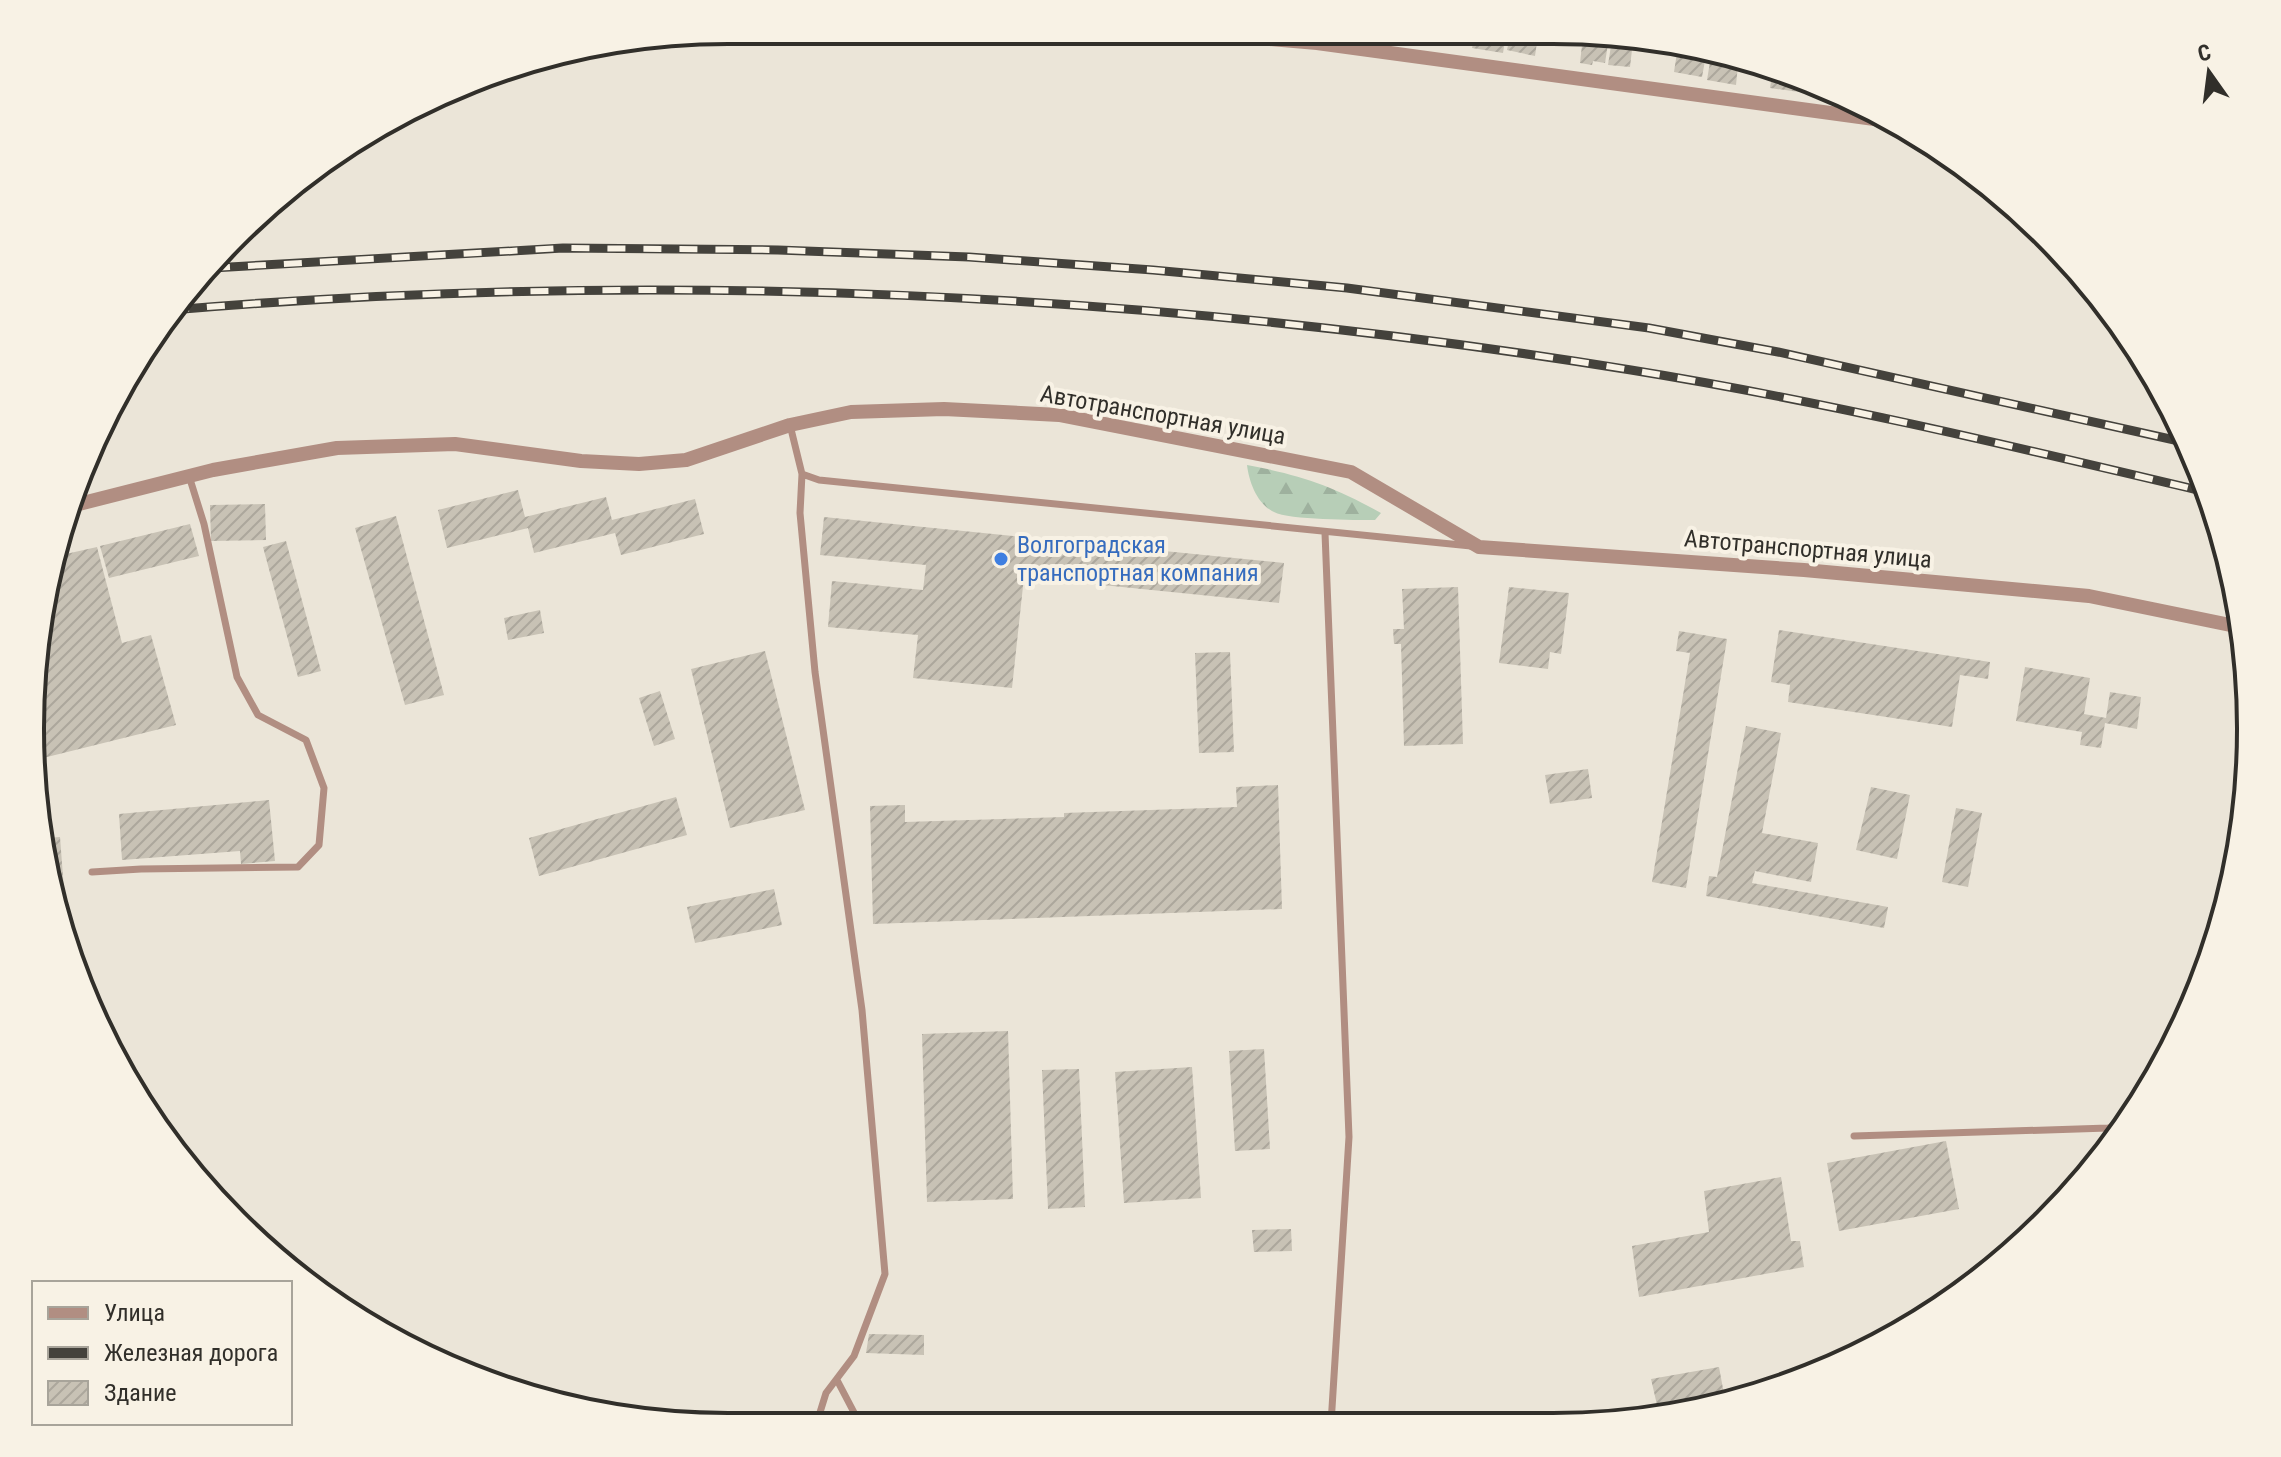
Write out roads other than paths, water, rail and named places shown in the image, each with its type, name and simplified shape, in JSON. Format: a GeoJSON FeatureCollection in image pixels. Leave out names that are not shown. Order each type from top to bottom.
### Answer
{"type":"FeatureCollection","features":[{"type":"Feature","properties":{"kind":"street"},"geometry":{"type":"LineString","coordinates":[[1324,44],[1859,117]]}},
{"type":"Feature","properties":{"kind":"street","name":"Автотранспортная улица"},"geometry":{"type":"LineString","coordinates":[[82,503],[189,476],[337,448],[455,444],[581,461],[639,464],[686,460],[790,425],[851,412],[944,409],[1059,415],[1351,472],[1479,547],[2089,596],[2229,625]]}},
{"type":"Feature","properties":{"kind":"lane"},"geometry":{"type":"LineString","coordinates":[[790,425],[802,474],[800,513],[815,672],[862,1010],[885,1274],[854,1356],[826,1393],[820,1413]]}},
{"type":"Feature","properties":{"kind":"lane"},"geometry":{"type":"LineString","coordinates":[[802,474],[835,482],[1479,547]]}},
{"type":"Feature","properties":{"kind":"lane"},"geometry":{"type":"LineString","coordinates":[[92,872],[298,867],[319,845],[324,788],[306,740],[258,715],[237,677],[204,524],[189,476]]}},
{"type":"Feature","properties":{"kind":"lane"},"geometry":{"type":"LineString","coordinates":[[1325,533],[1349,1137],[1332,1413]]}},
{"type":"Feature","properties":{"kind":"lane"},"geometry":{"type":"LineString","coordinates":[[1854,1136],[2108,1128]]}},
{"type":"Feature","properties":{"kind":"lane"},"geometry":{"type":"LineString","coordinates":[[837,1380],[854,1413]]}},
{"type":"Feature","properties":{"kind":"railway"},"geometry":{"type":"LineString","coordinates":[[223,267],[563,248],[778,250],[969,257],[1153,270],[1347,288],[1649,328],[1778,352],[2172,440]]}},
{"type":"Feature","properties":{"kind":"railway"},"geometry":{"type":"LineString","coordinates":[[188,309],[537,291],[720,290],[903,295],[1086,306],[1268,322],[1450,343],[1703,382],[1920,426],[2194,489]]}},
{"type":"Feature","properties":{"kind":"place","name":"Волгоградская транспортная компания"},"geometry":{"type":"Point","coordinates":[1001,559]}}]}
